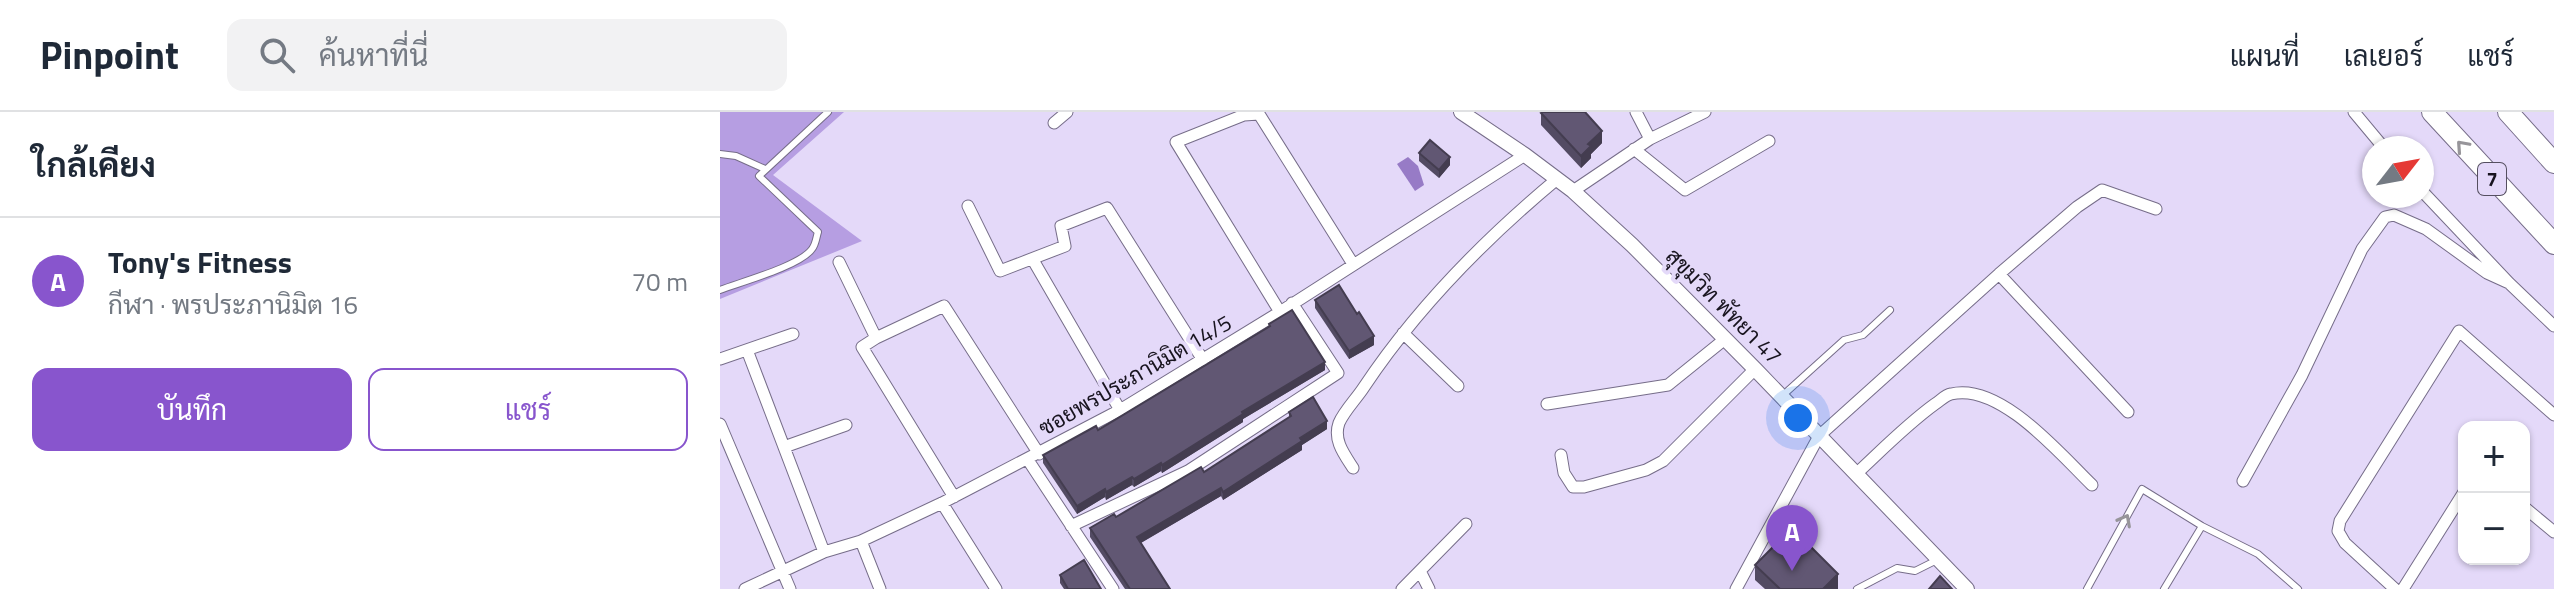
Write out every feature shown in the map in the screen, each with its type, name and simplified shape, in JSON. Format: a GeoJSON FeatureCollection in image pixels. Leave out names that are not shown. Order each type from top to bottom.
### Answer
{"type":"FeatureCollection","features":[{"type":"Feature","properties":{"kind":"highway","name":"7"},"geometry":{"type":"LineString","coordinates":[[2432,112],[2554,244]]}},
{"type":"Feature","properties":{"kind":"highway"},"geometry":{"type":"LineString","coordinates":[[2508,112],[2554,163]]}},
{"type":"Feature","properties":{"kind":"street"},"geometry":{"type":"LineString","coordinates":[[1054,123],[1067,112]]}},
{"type":"Feature","properties":{"kind":"street","name":"สุขุมวิท พัทยา 47"},"geometry":{"type":"LineString","coordinates":[[1461,112],[1573,191],[1632,245],[1967,589]]}},
{"type":"Feature","properties":{"kind":"street"},"geometry":{"type":"LineString","coordinates":[[1636,112],[1650,139]]}},
{"type":"Feature","properties":{"kind":"street"},"geometry":{"type":"LineString","coordinates":[[1573,191],[1650,139],[1705,112]]}},
{"type":"Feature","properties":{"kind":"street"},"geometry":{"type":"LineString","coordinates":[[2354,112],[2374,136]]}},
{"type":"Feature","properties":{"kind":"street"},"geometry":{"type":"LineString","coordinates":[[1280,312],[1176,142],[1244,115],[1259,114],[1353,264]]}},
{"type":"Feature","properties":{"kind":"street"},"geometry":{"type":"LineString","coordinates":[[1634,149],[1685,190],[1769,141]]}},
{"type":"Feature","properties":{"kind":"street","name":"ซอยพรประภานิมิต 14/5"},"geometry":{"type":"LineString","coordinates":[[745,589],[824,552],[861,541],[942,503],[1120,410],[1525,155]]}},
{"type":"Feature","properties":{"kind":"street"},"geometry":{"type":"LineString","coordinates":[[1353,468],[1338,445],[1339,423],[1403,333],[1507,220],[1557,179]]}},
{"type":"Feature","properties":{"kind":"street"},"geometry":{"type":"LineString","coordinates":[[1736,589],[1819,436],[1999,274],[2077,207],[2102,190],[2156,209]]}},
{"type":"Feature","properties":{"kind":"street"},"geometry":{"type":"LineString","coordinates":[[2434,204],[2554,326]]}},
{"type":"Feature","properties":{"kind":"street"},"geometry":{"type":"LineString","coordinates":[[968,206],[1000,271],[1065,246],[1061,226],[1107,208],[1203,360]]}},
{"type":"Feature","properties":{"kind":"street"},"geometry":{"type":"LineString","coordinates":[[2243,481],[2302,375],[2362,249],[2385,217],[2394,215],[2426,229],[2487,273],[2509,283]]}},
{"type":"Feature","properties":{"kind":"street"},"geometry":{"type":"LineString","coordinates":[[1033,260],[1120,410]]}},
{"type":"Feature","properties":{"kind":"street"},"geometry":{"type":"LineString","coordinates":[[839,262],[876,338]]}},
{"type":"Feature","properties":{"kind":"street"},"geometry":{"type":"LineString","coordinates":[[1999,274],[2128,412]]}},
{"type":"Feature","properties":{"kind":"street"},"geometry":{"type":"LineString","coordinates":[[1071,526],[1188,471],[1338,373],[1292,303]]}},
{"type":"Feature","properties":{"kind":"street"},"geometry":{"type":"LineString","coordinates":[[954,497],[862,347],[944,306],[1034,457],[1071,526],[1113,589]]}},
{"type":"Feature","properties":{"kind":"street"},"geometry":{"type":"LineString","coordinates":[[2395,589],[2345,543],[2338,531],[2340,521],[2459,331],[2554,415]]}},
{"type":"Feature","properties":{"kind":"street"},"geometry":{"type":"LineString","coordinates":[[1403,333],[1458,386]]}},
{"type":"Feature","properties":{"kind":"street"},"geometry":{"type":"LineString","coordinates":[[720,359],[793,334]]}},
{"type":"Feature","properties":{"kind":"street"},"geometry":{"type":"LineString","coordinates":[[1547,404],[1668,385],[1725,339]]}},
{"type":"Feature","properties":{"kind":"street"},"geometry":{"type":"LineString","coordinates":[[747,350],[824,552]]}},
{"type":"Feature","properties":{"kind":"street"},"geometry":{"type":"LineString","coordinates":[[1561,455],[1564,473],[1573,487],[1584,487],[1646,470],[1663,461],[1680,446],[1755,369]]}},
{"type":"Feature","properties":{"kind":"street"},"geometry":{"type":"LineString","coordinates":[[1856,474],[1913,420],[1949,394],[1973,394],[1999,402],[2092,485]]}},
{"type":"Feature","properties":{"kind":"street"},"geometry":{"type":"LineString","coordinates":[[720,424],[790,589]]}},
{"type":"Feature","properties":{"kind":"street"},"geometry":{"type":"LineString","coordinates":[[784,447],[846,425]]}},
{"type":"Feature","properties":{"kind":"street"},"geometry":{"type":"LineString","coordinates":[[2403,589],[2463,493]]}},
{"type":"Feature","properties":{"kind":"street"},"geometry":{"type":"LineString","coordinates":[[942,503],[996,589]]}},
{"type":"Feature","properties":{"kind":"street"},"geometry":{"type":"LineString","coordinates":[[2530,512],[2554,532]]}},
{"type":"Feature","properties":{"kind":"street"},"geometry":{"type":"LineString","coordinates":[[1402,589],[1466,524]]}},
{"type":"Feature","properties":{"kind":"street"},"geometry":{"type":"LineString","coordinates":[[861,541],[880,589]]}},
{"type":"Feature","properties":{"kind":"street"},"geometry":{"type":"LineString","coordinates":[[1420,571],[1429,589]]}},
{"type":"Feature","properties":{"kind":"lane"},"geometry":{"type":"LineString","coordinates":[[720,290],[789,264],[815,247],[818,232],[759,176],[828,112]]}},
{"type":"Feature","properties":{"kind":"lane"},"geometry":{"type":"LineString","coordinates":[[720,154],[736,156],[765,169]]}},
{"type":"Feature","properties":{"kind":"lane"},"geometry":{"type":"LineString","coordinates":[[1782,396],[1844,340],[1863,335],[1890,310]]}},
{"type":"Feature","properties":{"kind":"lane"},"geometry":{"type":"LineString","coordinates":[[2087,589],[2142,489],[2202,526],[2258,554],[2298,589]]}},
{"type":"Feature","properties":{"kind":"lane"},"geometry":{"type":"LineString","coordinates":[[2164,589],[2202,526]]}},
{"type":"Feature","properties":{"kind":"lane"},"geometry":{"type":"LineString","coordinates":[[1857,589],[1897,568],[1915,571],[1937,559]]}},
{"type":"Feature","properties":{"kind":"shaded area"},"geometry":{"type":"Polygon","coordinates":[[[720,112],[844,112],[773,175],[862,241],[720,299],[720,112]]]}},
{"type":"Feature","properties":{"kind":"shaded area"},"geometry":{"type":"Polygon","coordinates":[[[1408,157],[1418,166],[1424,185],[1415,191],[1397,164],[1408,157]]]}},
{"type":"Feature","properties":{"kind":"building"},"geometry":{"type":"Polygon","coordinates":[[[1543,112],[1585,112],[1602,131],[1581,156],[1543,112]]]}},
{"type":"Feature","properties":{"kind":"building"},"geometry":{"type":"Polygon","coordinates":[[[1430,140],[1450,157],[1439,170],[1419,153],[1430,140]]]}},
{"type":"Feature","properties":{"kind":"building"},"geometry":{"type":"Polygon","coordinates":[[[1339,285],[1374,336],[1349,351],[1315,300],[1339,285]]]}},
{"type":"Feature","properties":{"kind":"building"},"geometry":{"type":"Polygon","coordinates":[[[1292,310],[1325,362],[1162,465],[1106,492],[1105,489],[1077,506],[1043,455],[1096,426],[1098,430],[1292,310]]]}},
{"type":"Feature","properties":{"kind":"building"},"geometry":{"type":"Polygon","coordinates":[[[1313,397],[1327,421],[1300,438],[1302,441],[1223,492],[1221,488],[1137,537],[1170,589],[1130,589],[1090,528],[1114,514],[1116,517],[1201,467],[1204,472],[1291,416],[1289,412],[1313,397]]]}},
{"type":"Feature","properties":{"kind":"building"},"geometry":{"type":"Polygon","coordinates":[[[1792,528],[1838,574],[1823,589],[1780,589],[1755,565],[1792,528]]]}},
{"type":"Feature","properties":{"kind":"building"},"geometry":{"type":"Polygon","coordinates":[[[1084,560],[1101,589],[1068,589],[1060,575],[1084,560]]]}},
{"type":"Feature","properties":{"kind":"building"},"geometry":{"type":"Polygon","coordinates":[[[1940,576],[1952,589],[1929,589],[1940,576]]]}},
{"type":"Feature","properties":{"kind":"place","name":"Tony's Fitness"},"geometry":{"type":"Point","coordinates":[1792,571]}}]}
